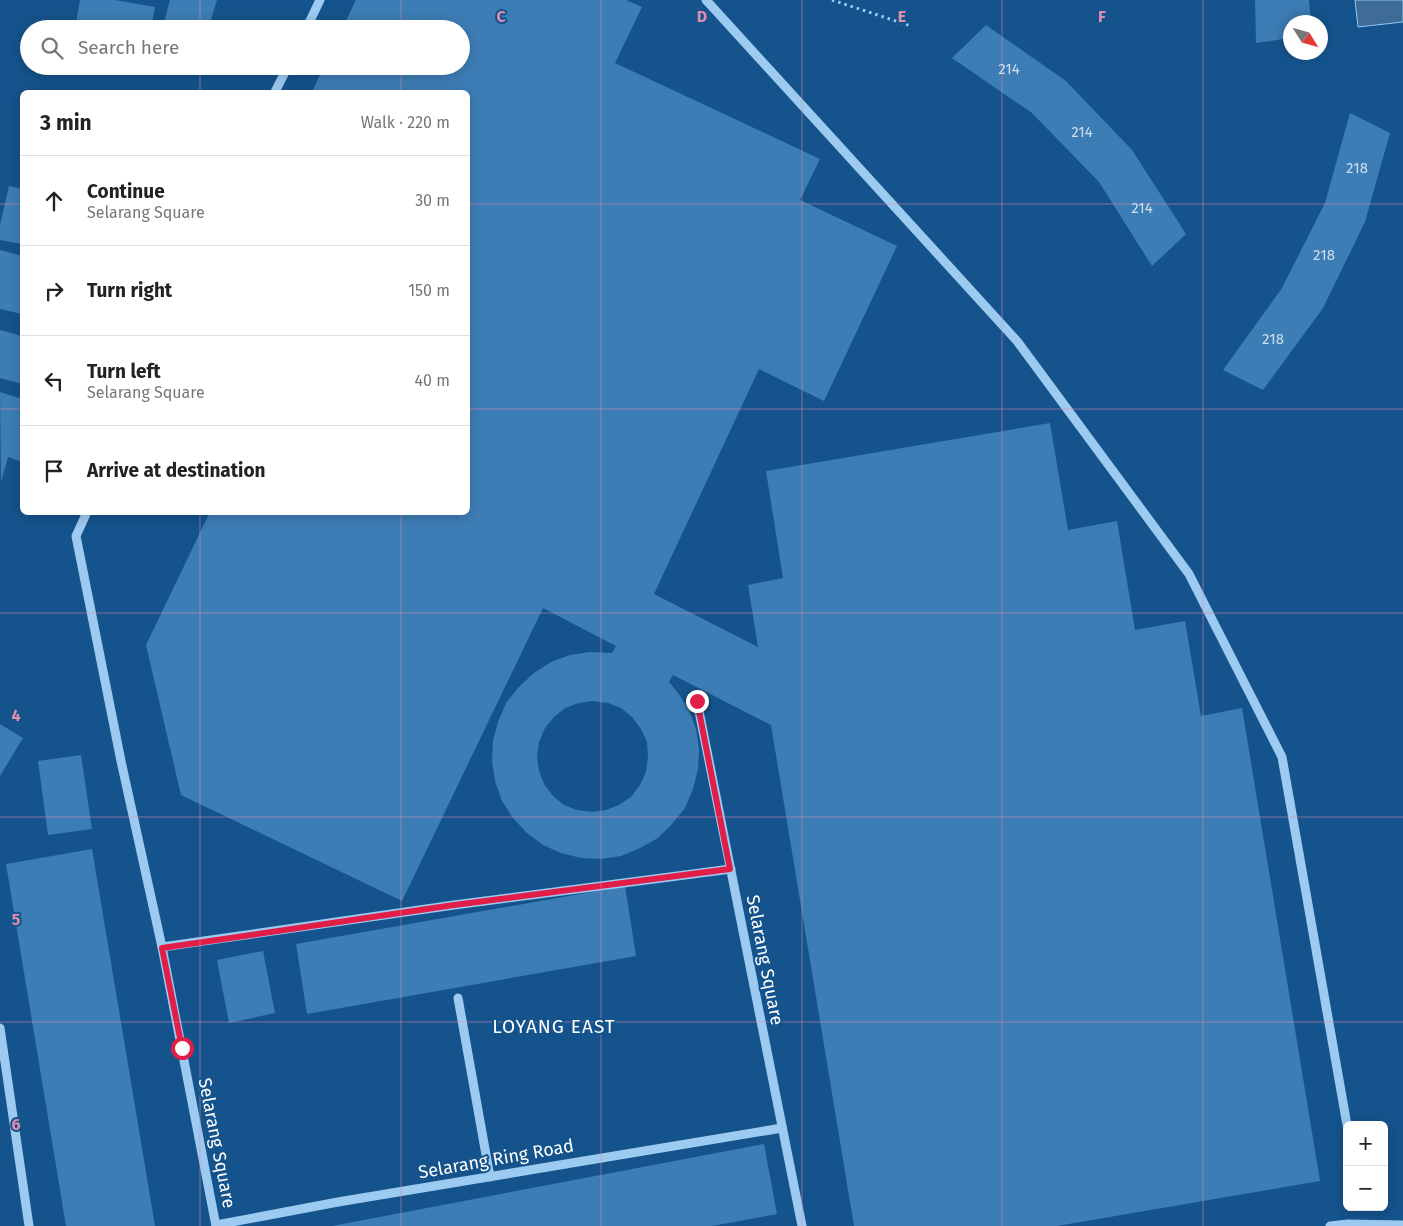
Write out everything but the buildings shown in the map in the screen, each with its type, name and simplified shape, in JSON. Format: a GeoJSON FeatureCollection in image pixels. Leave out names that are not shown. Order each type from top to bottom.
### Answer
{"type":"FeatureCollection","features":[{"type":"Feature","properties":{"kind":"lane"},"geometry":{"type":"LineString","coordinates":[[310,20],[320,0]]}},
{"type":"Feature","properties":{"kind":"lane"},"geometry":{"type":"LineString","coordinates":[[706,0],[1017,342],[1189,574],[1282,757],[1346,1121]]}},
{"type":"Feature","properties":{"kind":"lane"},"geometry":{"type":"LineString","coordinates":[[276,90],[284,75]]}},
{"type":"Feature","properties":{"kind":"lane","name":"Selarang Square"},"geometry":{"type":"LineString","coordinates":[[86,515],[76,536],[121,761],[162,948],[216,1226]]}},
{"type":"Feature","properties":{"kind":"lane","name":"Selarang Square"},"geometry":{"type":"LineString","coordinates":[[697,701],[802,1226]]}},
{"type":"Feature","properties":{"kind":"lane"},"geometry":{"type":"LineString","coordinates":[[162,948],[454,905],[730,869]]}},
{"type":"Feature","properties":{"kind":"lane"},"geometry":{"type":"LineString","coordinates":[[458,998],[490,1177]]}},
{"type":"Feature","properties":{"kind":"lane"},"geometry":{"type":"LineString","coordinates":[[0,1028],[29,1226]]}},
{"type":"Feature","properties":{"kind":"lane","name":"Selarang Ring Road"},"geometry":{"type":"LineString","coordinates":[[216,1226],[338,1202],[782,1128]]}},
{"type":"Feature","properties":{"kind":"lane"},"geometry":{"type":"LineString","coordinates":[[1330,1226],[1348,1224],[1403,1225]]}},
{"type":"Feature","properties":{"kind":"path"},"geometry":{"type":"LineString","coordinates":[[832,0],[911,26]]}},
{"type":"Feature","properties":{"kind":"water"},"geometry":{"type":"Polygon","coordinates":[[[1355,0],[1403,0],[1403,22],[1358,27],[1355,0]]]}},
{"type":"Feature","properties":{"kind":"district","name":"LOYANG EAST"},"geometry":{"type":"Point","coordinates":[554,1026]}},
{"type":"Feature","properties":{"kind":"route"},"geometry":{"type":"LineString","coordinates":[[182,1048],[162,948],[454,905],[730,869],[697,701]]}}]}
